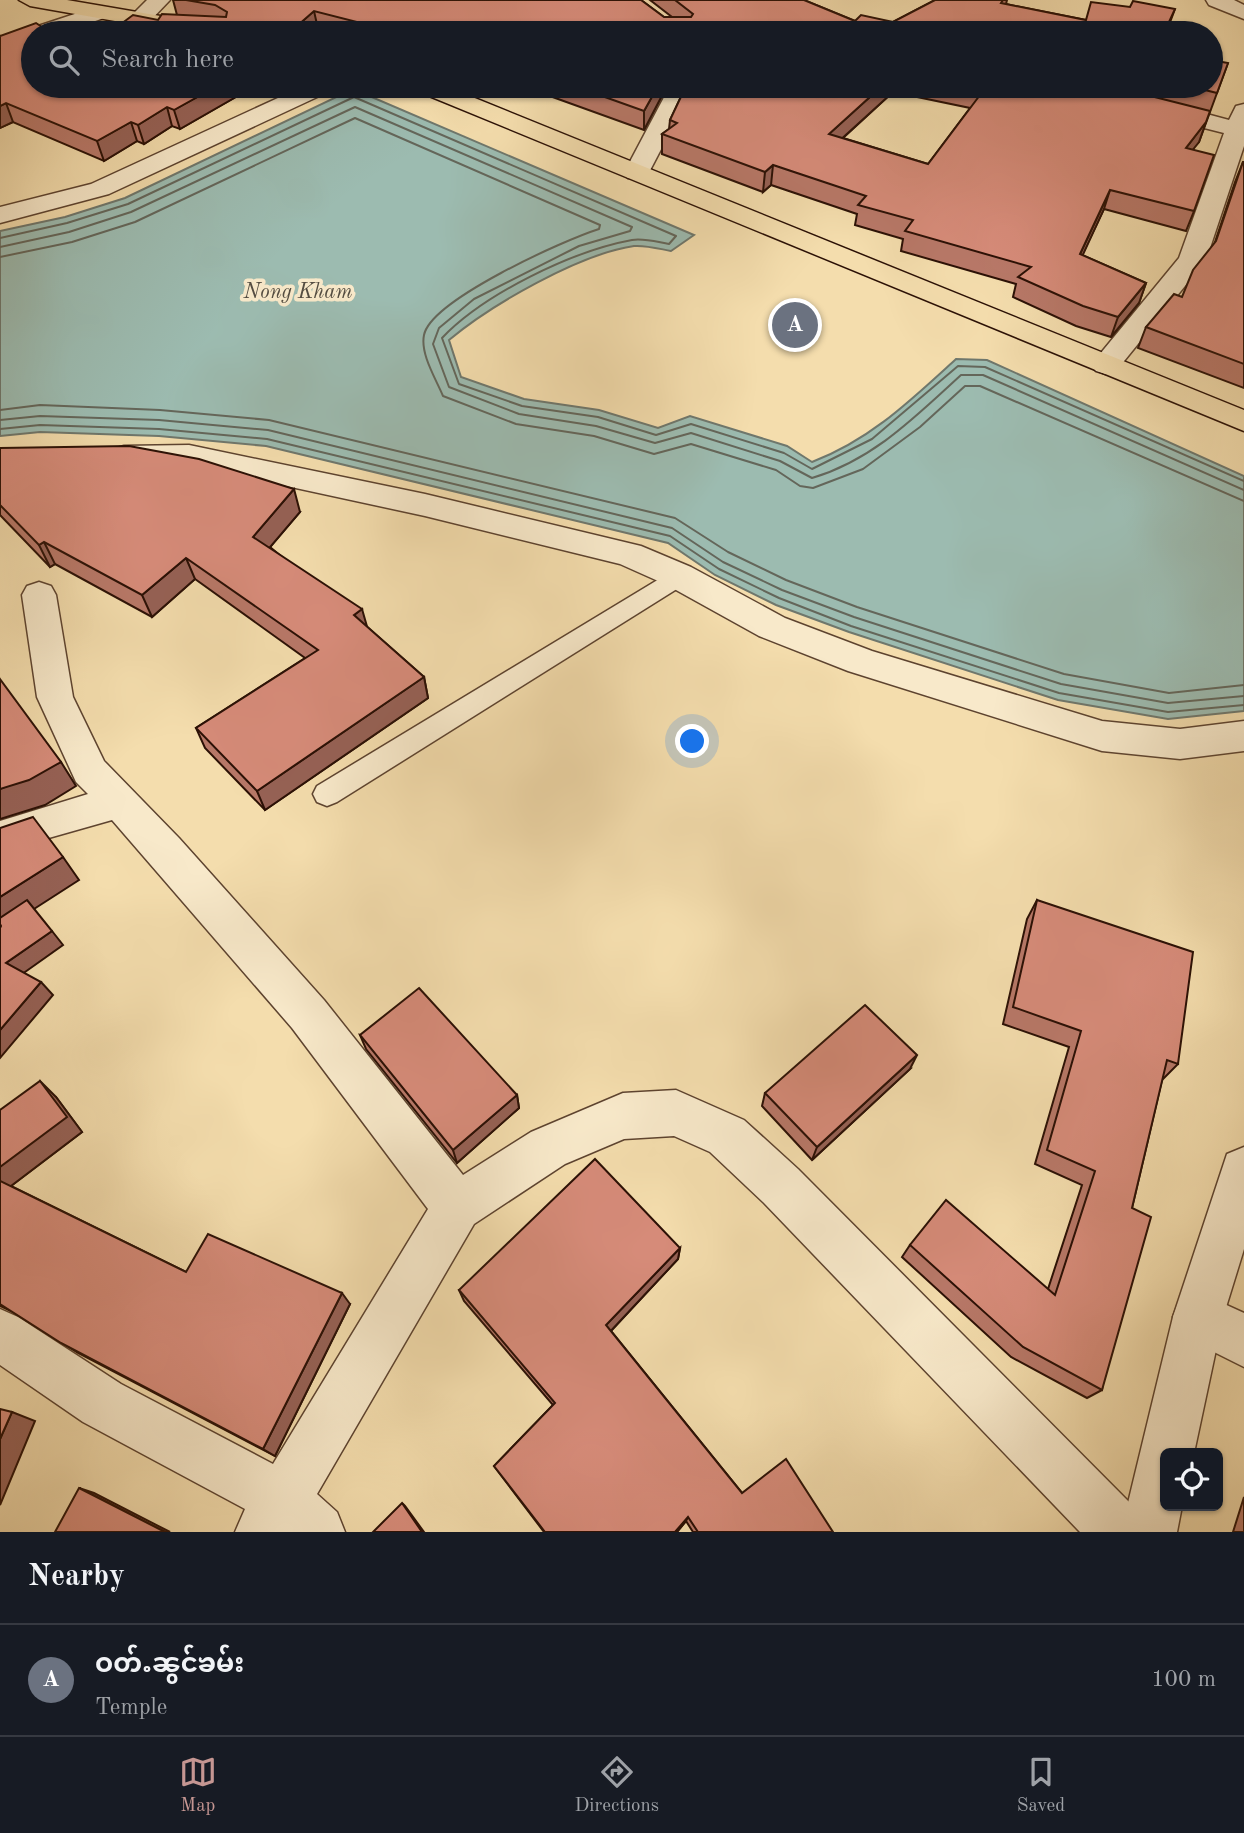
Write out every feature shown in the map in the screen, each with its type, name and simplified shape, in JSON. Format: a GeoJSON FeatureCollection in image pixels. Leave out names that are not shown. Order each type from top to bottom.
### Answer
{"type":"FeatureCollection","features":[{"type":"Feature","properties":{"kind":"highway"},"geometry":{"type":"LineString","coordinates":[[30,0],[150,21]]}},
{"type":"Feature","properties":{"kind":"highway"},"geometry":{"type":"LineString","coordinates":[[454,98],[1244,421]]}},
{"type":"Feature","properties":{"kind":"street"},"geometry":{"type":"LineString","coordinates":[[138,19],[159,0]]}},
{"type":"Feature","properties":{"kind":"street"},"geometry":{"type":"LineString","coordinates":[[1217,0],[1244,13]]}},
{"type":"Feature","properties":{"kind":"street"},"geometry":{"type":"LineString","coordinates":[[74,21],[99,12]]}},
{"type":"Feature","properties":{"kind":"street"},"geometry":{"type":"LineString","coordinates":[[0,215],[100,189],[296,98]]}},
{"type":"Feature","properties":{"kind":"street"},"geometry":{"type":"LineString","coordinates":[[637,173],[676,98]]}},
{"type":"Feature","properties":{"kind":"street"},"geometry":{"type":"LineString","coordinates":[[1106,365],[1192,260],[1241,120],[1116,98]]}},
{"type":"Feature","properties":{"kind":"street"},"geometry":{"type":"LineString","coordinates":[[95,456],[189,455],[413,503],[629,554],[679,576],[772,627],[861,662],[1102,736],[1180,744],[1244,736]]}},
{"type":"Feature","properties":{"kind":"street"},"geometry":{"type":"LineString","coordinates":[[39,595],[55,697],[90,771],[165,850],[308,1014],[457,1207]]}},
{"type":"Feature","properties":{"kind":"street"},"geometry":{"type":"LineString","coordinates":[[0,840],[21,829],[119,803]]}},
{"type":"Feature","properties":{"kind":"street"},"geometry":{"type":"LineString","coordinates":[[0,1335],[287,1521],[457,1207],[548,1149],[623,1116],[676,1113],[727,1136],[781,1186],[1119,1532]]}},
{"type":"Feature","properties":{"kind":"street"},"geometry":{"type":"LineString","coordinates":[[1168,1448],[1198,1317],[1244,1171]]}},
{"type":"Feature","properties":{"kind":"street"},"geometry":{"type":"LineString","coordinates":[[1198,1317],[1244,1341]]}},
{"type":"Feature","properties":{"kind":"street"},"geometry":{"type":"LineString","coordinates":[[1149,1532],[1160,1482]]}},
{"type":"Feature","properties":{"kind":"lane"},"geometry":{"type":"LineString","coordinates":[[327,794],[679,576]]}},
{"type":"Feature","properties":{"kind":"water","name":"Nong Kham"},"geometry":{"type":"Polygon","coordinates":[[[334,98],[374,98],[694,235],[671,251],[634,246],[588,259],[511,297],[449,340],[461,377],[524,399],[599,410],[658,428],[690,416],[787,446],[812,462],[871,431],[956,359],[987,360],[1244,476],[1244,711],[1168,719],[1058,700],[849,632],[776,605],[715,575],[668,543],[266,446],[159,436],[40,432],[0,436],[0,231],[65,217],[125,198],[334,98]]]}},
{"type":"Feature","properties":{"kind":"building"},"geometry":{"type":"Polygon","coordinates":[[[186,0],[641,0],[664,17],[691,17],[693,14],[675,0],[804,0],[855,21],[353,21],[314,11],[303,21],[125,21],[133,15],[158,20],[162,14],[226,17],[227,12],[215,5],[186,0]]]}},
{"type":"Feature","properties":{"kind":"building"},"geometry":{"type":"Polygon","coordinates":[[[935,0],[1003,0],[1001,3],[1086,20],[1091,2],[1130,7],[1133,1],[1175,9],[1170,21],[895,21],[935,0]]]}},
{"type":"Feature","properties":{"kind":"building"},"geometry":{"type":"Polygon","coordinates":[[[861,15],[888,21],[855,21],[861,15]]]}},
{"type":"Feature","properties":{"kind":"building"},"geometry":{"type":"Polygon","coordinates":[[[21,28],[21,98],[196,98],[174,110],[167,107],[138,125],[131,122],[97,141],[6,103],[0,106],[0,36],[21,28]]]}},
{"type":"Feature","properties":{"kind":"building"},"geometry":{"type":"Polygon","coordinates":[[[1223,62],[1228,63],[1223,77],[1223,62]]]}},
{"type":"Feature","properties":{"kind":"building"},"geometry":{"type":"Polygon","coordinates":[[[608,98],[651,98],[644,111],[608,98]]]}},
{"type":"Feature","properties":{"kind":"building"},"geometry":{"type":"Polygon","coordinates":[[[680,98],[869,98],[829,134],[928,164],[978,98],[1159,98],[1210,111],[1206,122],[1186,148],[1214,155],[1194,211],[1110,190],[1080,254],[1146,283],[1118,317],[1083,306],[1018,277],[1031,267],[905,231],[913,220],[858,205],[866,196],[773,165],[765,172],[662,134],[677,123],[670,120],[680,98]]]}},
{"type":"Feature","properties":{"kind":"building"},"geometry":{"type":"Polygon","coordinates":[[[1243,162],[1244,364],[1146,327],[1174,294],[1182,297],[1193,270],[1216,241],[1243,162]]]}},
{"type":"Feature","properties":{"kind":"building"},"geometry":{"type":"Polygon","coordinates":[[[129,446],[199,459],[294,489],[253,537],[362,609],[354,615],[424,677],[257,791],[196,728],[318,650],[186,558],[142,595],[44,542],[39,545],[0,505],[0,448],[129,446]]]}},
{"type":"Feature","properties":{"kind":"building"},"geometry":{"type":"Polygon","coordinates":[[[0,679],[61,762],[29,780],[0,789],[0,679]]]}},
{"type":"Feature","properties":{"kind":"building"},"geometry":{"type":"Polygon","coordinates":[[[33,817],[63,857],[0,897],[0,828],[33,817]]]}},
{"type":"Feature","properties":{"kind":"building"},"geometry":{"type":"Polygon","coordinates":[[[27,900],[52,931],[6,963],[41,982],[0,1030],[0,918],[27,900]]]}},
{"type":"Feature","properties":{"kind":"building"},"geometry":{"type":"Polygon","coordinates":[[[1037,900],[1193,952],[1178,1064],[1167,1060],[1132,1208],[1151,1217],[1102,1390],[1023,1347],[910,1245],[946,1200],[1055,1295],[1095,1171],[1047,1150],[1081,1031],[1013,1007],[1037,900]]]}},
{"type":"Feature","properties":{"kind":"building"},"geometry":{"type":"Polygon","coordinates":[[[419,988],[517,1095],[453,1150],[360,1035],[419,988]]]}},
{"type":"Feature","properties":{"kind":"building"},"geometry":{"type":"Polygon","coordinates":[[[865,1005],[917,1055],[817,1147],[765,1093],[865,1005]]]}},
{"type":"Feature","properties":{"kind":"building"},"geometry":{"type":"Polygon","coordinates":[[[40,1081],[67,1117],[0,1167],[0,1110],[40,1081]]]}},
{"type":"Feature","properties":{"kind":"building"},"geometry":{"type":"Polygon","coordinates":[[[595,1159],[680,1248],[606,1325],[742,1493],[786,1459],[833,1532],[698,1532],[688,1517],[675,1532],[545,1532],[494,1466],[555,1403],[459,1290],[595,1159]]]}},
{"type":"Feature","properties":{"kind":"building"},"geometry":{"type":"Polygon","coordinates":[[[0,1181],[186,1272],[208,1234],[342,1293],[263,1449],[61,1343],[0,1304],[0,1181]]]}},
{"type":"Feature","properties":{"kind":"building"},"geometry":{"type":"Polygon","coordinates":[[[0,1409],[12,1412],[0,1439],[0,1409]]]}},
{"type":"Feature","properties":{"kind":"building"},"geometry":{"type":"Polygon","coordinates":[[[79,1488],[165,1532],[55,1532],[79,1488]]]}},
{"type":"Feature","properties":{"kind":"building"},"geometry":{"type":"Polygon","coordinates":[[[402,1503],[422,1532],[373,1532],[402,1503]]]}},
{"type":"Feature","properties":{"kind":"place","name":"ဝတ်ႉၼွင်ၶမ်း"},"geometry":{"type":"Point","coordinates":[795,325]}}]}
